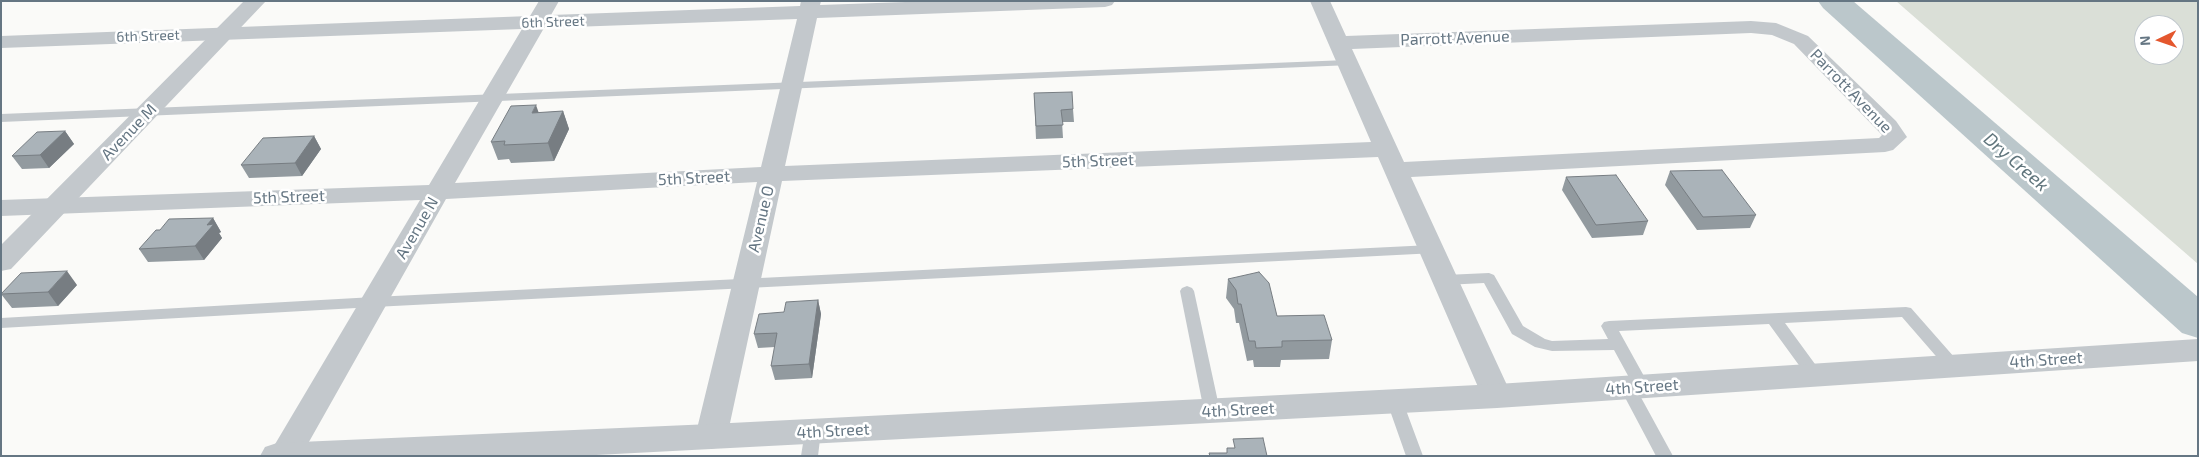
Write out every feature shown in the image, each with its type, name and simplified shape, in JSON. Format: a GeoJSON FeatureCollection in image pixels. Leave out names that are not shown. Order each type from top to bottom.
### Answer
{"type":"FeatureCollection","features":[{"type":"Feature","properties":{"kind":"street","name":"Avenue M"},"geometry":{"type":"LineString","coordinates":[[1,262],[256,1]]}},
{"type":"Feature","properties":{"kind":"street","name":"6th Street"},"geometry":{"type":"LineString","coordinates":[[1,42],[224,34],[543,12],[1105,1]]}},
{"type":"Feature","properties":{"kind":"street"},"geometry":{"type":"LineString","coordinates":[[1320,1],[1497,396]]}},
{"type":"Feature","properties":{"kind":"street","name":"Avenue O"},"geometry":{"type":"LineString","coordinates":[[711,437],[810,7]]}},
{"type":"Feature","properties":{"kind":"street","name":"Avenue N"},"geometry":{"type":"LineString","coordinates":[[284,456],[543,12]]}},
{"type":"Feature","properties":{"kind":"street","name":"Parrott Avenue"},"geometry":{"type":"LineString","coordinates":[[1343,53],[1751,27],[1776,30],[1801,40],[1888,126],[1895,137],[1885,145],[1391,160]]}},
{"type":"Feature","properties":{"kind":"street","name":"5th Street"},"geometry":{"type":"LineString","coordinates":[[1,208],[438,192],[771,174],[1391,160]]}},
{"type":"Feature","properties":{"kind":"street","name":"4th Street"},"geometry":{"type":"LineString","coordinates":[[277,456],[711,437],[811,444],[1212,411],[1497,396],[2198,350]]}},
{"type":"Feature","properties":{"kind":"lane"},"geometry":{"type":"LineString","coordinates":[[1,118],[792,86],[1343,53]]}},
{"type":"Feature","properties":{"kind":"lane"},"geometry":{"type":"LineString","coordinates":[[1,323],[374,302],[1431,250]]}},
{"type":"Feature","properties":{"kind":"lane"},"geometry":{"type":"LineString","coordinates":[[1445,280],[1489,278],[1517,330],[1540,343],[1552,346],[1619,344]]}},
{"type":"Feature","properties":{"kind":"lane"},"geometry":{"type":"LineString","coordinates":[[1187,290],[1212,411]]}},
{"type":"Feature","properties":{"kind":"lane"},"geometry":{"type":"LineString","coordinates":[[1665,456],[1635,387],[1619,344],[1609,326],[1906,312],[1954,366]]}},
{"type":"Feature","properties":{"kind":"lane"},"geometry":{"type":"LineString","coordinates":[[1773,318],[1814,375]]}},
{"type":"Feature","properties":{"kind":"lane"},"geometry":{"type":"LineString","coordinates":[[1395,402],[1415,456]]}},
{"type":"Feature","properties":{"kind":"shaded area"},"geometry":{"type":"Polygon","coordinates":[[[1896,1],[2198,1],[2198,264],[1896,1]]]}},
{"type":"Feature","properties":{"kind":"building"},"geometry":{"type":"Polygon","coordinates":[[[1072,92],[1073,109],[1061,110],[1063,125],[1036,126],[1034,93],[1072,92]]]}},
{"type":"Feature","properties":{"kind":"building"},"geometry":{"type":"Polygon","coordinates":[[[536,105],[532,113],[563,111],[548,143],[504,145],[505,141],[491,142],[511,106],[536,105]]]}},
{"type":"Feature","properties":{"kind":"building"},"geometry":{"type":"Polygon","coordinates":[[[65,131],[40,155],[12,156],[37,132],[65,131]]]}},
{"type":"Feature","properties":{"kind":"building"},"geometry":{"type":"Polygon","coordinates":[[[314,136],[295,163],[241,165],[263,138],[314,136]]]}},
{"type":"Feature","properties":{"kind":"building"},"geometry":{"type":"Polygon","coordinates":[[[1722,170],[1756,215],[1703,217],[1670,171],[1722,170]]]}},
{"type":"Feature","properties":{"kind":"building"},"geometry":{"type":"Polygon","coordinates":[[[1616,175],[1648,221],[1596,225],[1566,177],[1616,175]]]}},
{"type":"Feature","properties":{"kind":"building"},"geometry":{"type":"Polygon","coordinates":[[[213,218],[207,225],[214,224],[195,246],[139,249],[169,219],[213,218]]]}},
{"type":"Feature","properties":{"kind":"building"},"geometry":{"type":"Polygon","coordinates":[[[67,271],[48,292],[1,294],[21,273],[67,271]]]}},
{"type":"Feature","properties":{"kind":"building"},"geometry":{"type":"Polygon","coordinates":[[[1259,272],[1269,283],[1277,316],[1324,315],[1332,340],[1282,341],[1282,347],[1256,348],[1255,341],[1249,341],[1241,304],[1238,304],[1236,290],[1228,279],[1259,272]]]}},
{"type":"Feature","properties":{"kind":"building"},"geometry":{"type":"Polygon","coordinates":[[[818,300],[809,364],[771,366],[777,333],[754,334],[759,314],[784,312],[786,302],[818,300]]]}},
{"type":"Feature","properties":{"kind":"building"},"geometry":{"type":"Polygon","coordinates":[[[1263,438],[1267,456],[1210,456],[1209,453],[1227,453],[1227,448],[1235,448],[1233,439],[1263,438]]]}},
{"type":"Feature","properties":{"kind":"waterway","name":"Dry Creek"},"geometry":{"type":"LineString","coordinates":[[1834,1],[2198,322]]}}]}
